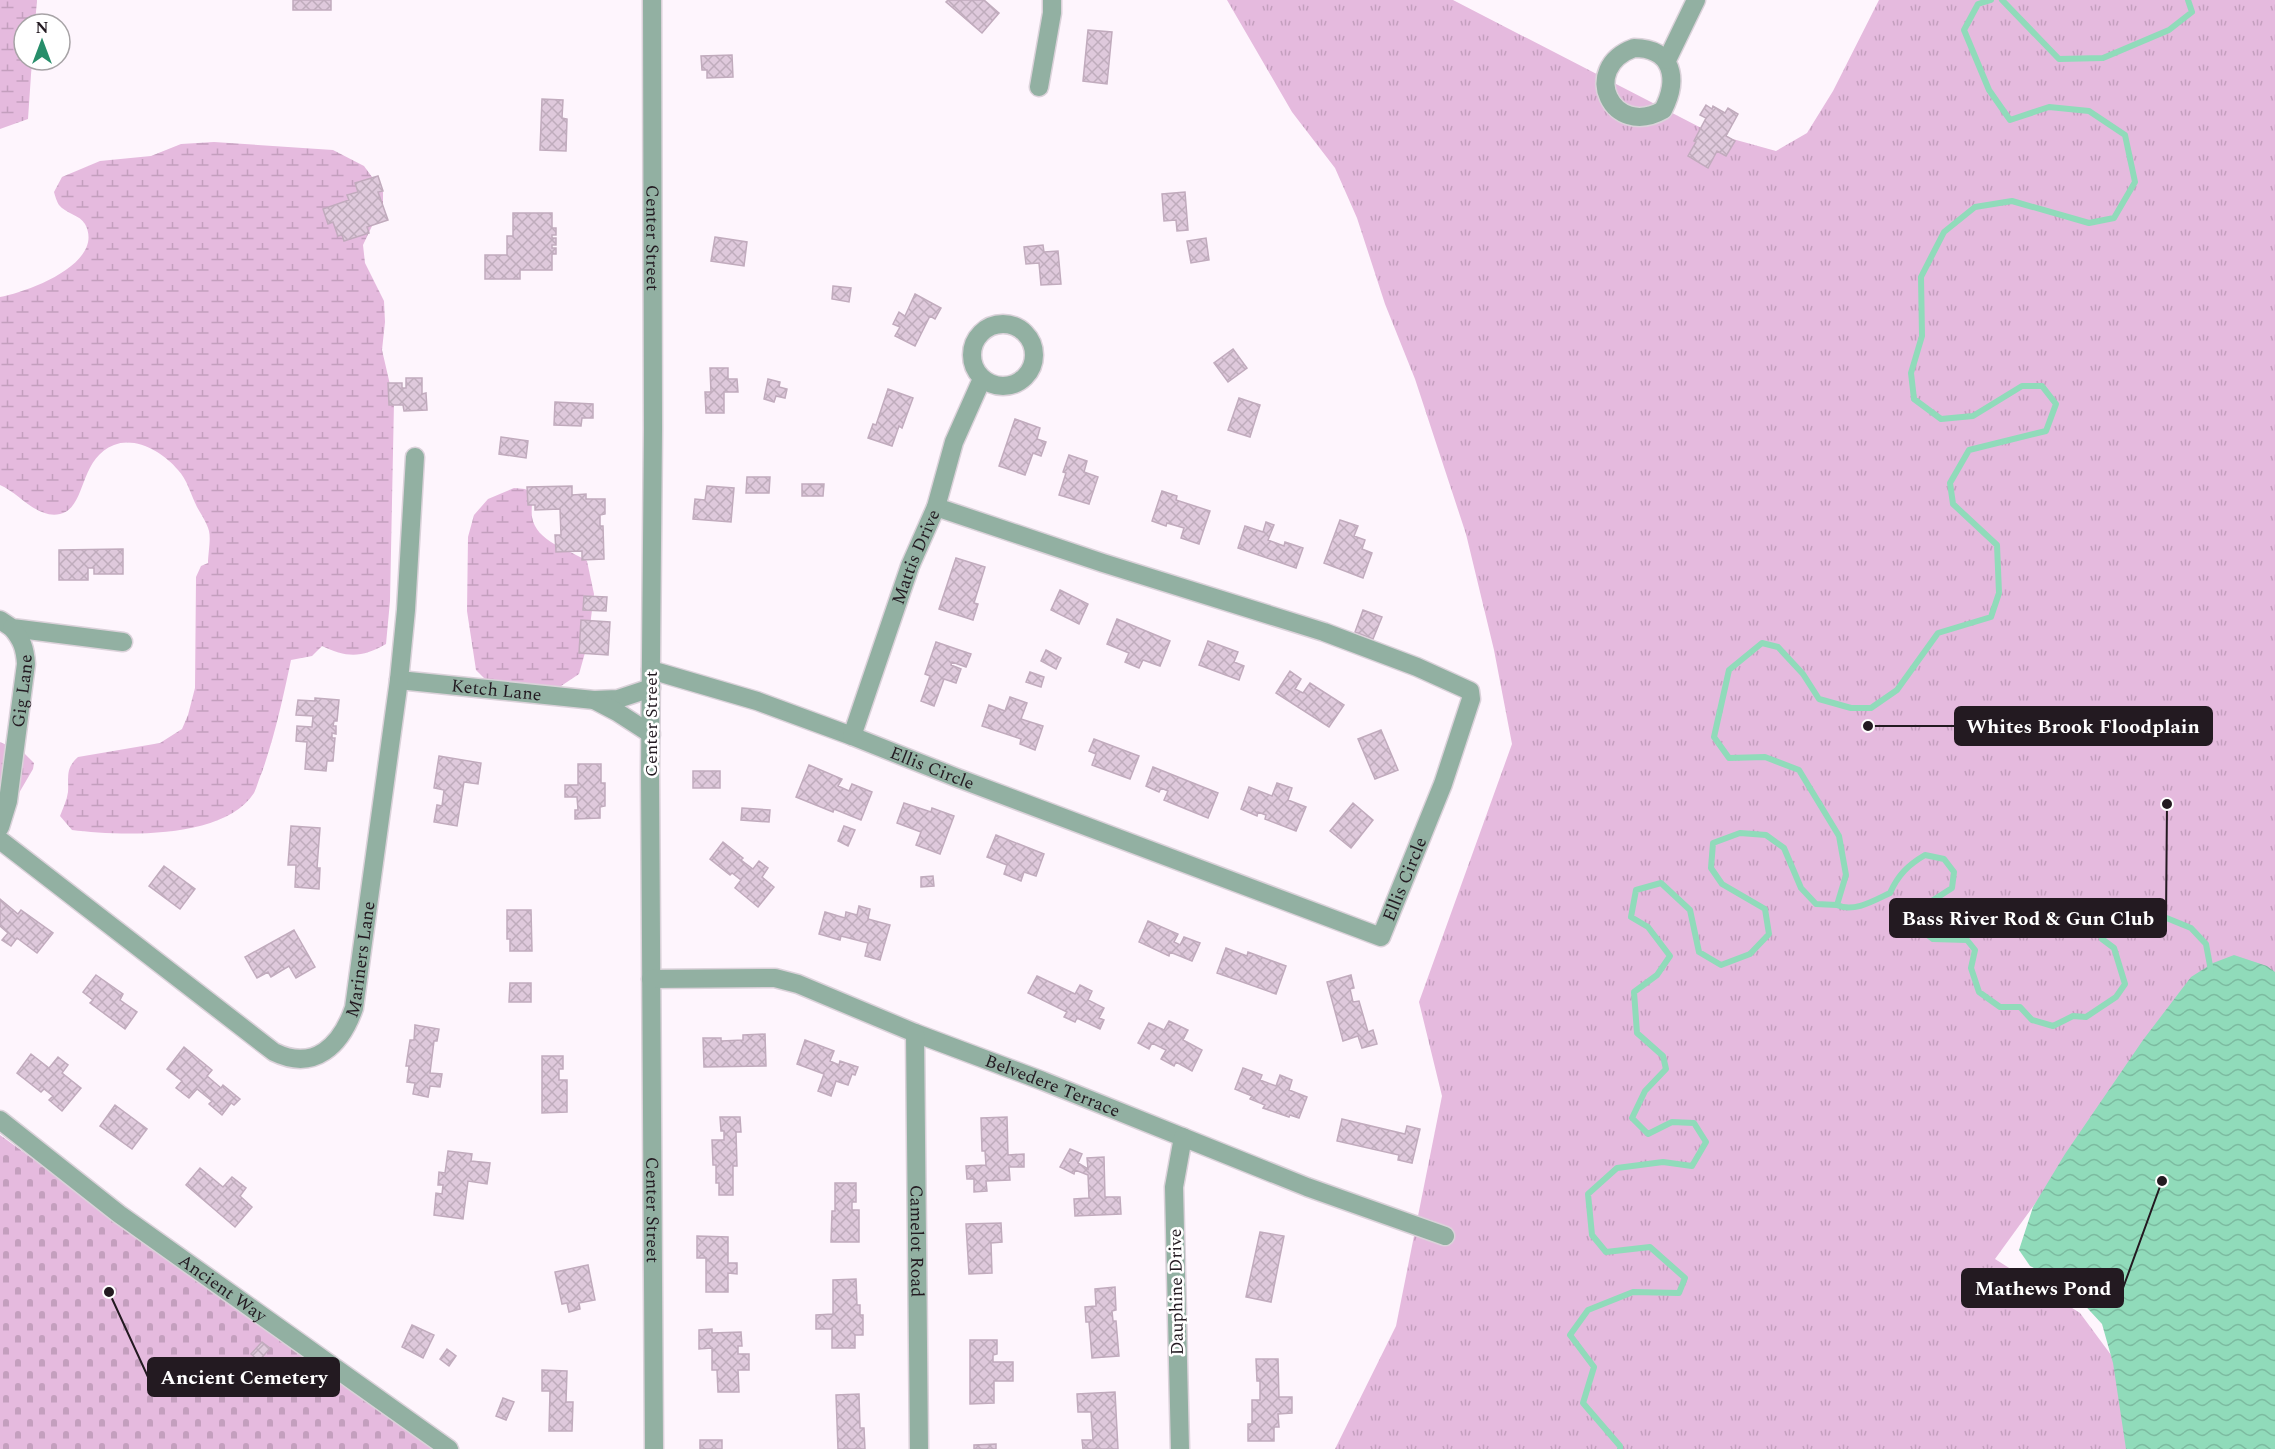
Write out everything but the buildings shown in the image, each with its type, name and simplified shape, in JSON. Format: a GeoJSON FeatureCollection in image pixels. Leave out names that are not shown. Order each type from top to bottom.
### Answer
{"type":"FeatureCollection","features":[{"type":"Feature","properties":{"kind":"street","name":"Center Street"},"geometry":{"type":"LineString","coordinates":[[652,0],[651,979],[654,1449]]}},
{"type":"Feature","properties":{"kind":"street"},"geometry":{"type":"LineString","coordinates":[[1040,87],[1053,0]]}},
{"type":"Feature","properties":{"kind":"street"},"geometry":{"type":"LineString","coordinates":[[1667,60],[1696,0]]}},
{"type":"Feature","properties":{"kind":"street","name":"Mattis Drive"},"geometry":{"type":"LineString","coordinates":[[852,736],[910,566],[936,507],[954,442],[982,379]]}},
{"type":"Feature","properties":{"kind":"street","name":"Mariners Lane"},"geometry":{"type":"LineString","coordinates":[[0,840],[274,1052],[292,1059],[304,1059],[325,1052],[340,1037],[354,1008],[399,680],[406,610],[415,457]]}},
{"type":"Feature","properties":{"kind":"street","name":"Ellis Circle"},"geometry":{"type":"LineString","coordinates":[[651,679],[757,701],[1381,937],[1443,784],[1471,699],[1470,691],[1324,632],[1103,563],[936,507]]}},
{"type":"Feature","properties":{"kind":"street"},"geometry":{"type":"LineString","coordinates":[[6,624],[123,642]]}},
{"type":"Feature","properties":{"kind":"street","name":"Gig Lane"},"geometry":{"type":"LineString","coordinates":[[0,827],[8,801],[26,664],[21,639],[6,624]]}},
{"type":"Feature","properties":{"kind":"street","name":"Ketch Lane"},"geometry":{"type":"LineString","coordinates":[[399,680],[594,700],[618,699],[651,679]]}},
{"type":"Feature","properties":{"kind":"street","name":"Ketch Lane"},"geometry":{"type":"LineString","coordinates":[[594,700],[651,734]]}},
{"type":"Feature","properties":{"kind":"street","name":"Belvedere Terrace"},"geometry":{"type":"LineString","coordinates":[[651,979],[775,978],[798,984],[915,1033],[1307,1186],[1444,1236]]}},
{"type":"Feature","properties":{"kind":"street","name":"Camelot Road"},"geometry":{"type":"LineString","coordinates":[[915,1033],[919,1449]]}},
{"type":"Feature","properties":{"kind":"street","name":"Ancient Way"},"geometry":{"type":"LineString","coordinates":[[0,1120],[119,1214],[450,1449]]}},
{"type":"Feature","properties":{"kind":"street","name":"Dauphine Drive"},"geometry":{"type":"LineString","coordinates":[[1180,1449],[1174,1187],[1183,1137]]}},
{"type":"Feature","properties":{"kind":"green space"},"geometry":{"type":"Polygon","coordinates":[[[0,0],[37,0],[36,12],[12,12],[12,72],[31,72],[28,119],[0,129],[0,0]]]}},
{"type":"Feature","properties":{"kind":"green space"},"geometry":{"type":"Polygon","coordinates":[[[1227,0],[1453,0],[1711,133],[1776,151],[1807,133],[1833,91],[1879,0],[2275,0],[2275,1001],[2198,979],[1995,1259],[2080,1313],[2117,1363],[2145,1449],[1335,1449],[1396,1326],[1442,1096],[1419,1002],[1512,744],[1494,650],[1466,534],[1415,379],[1385,304],[1357,218],[1335,168],[1292,112],[1227,0]]]}},
{"type":"Feature","properties":{"kind":"green space"},"geometry":{"type":"Polygon","coordinates":[[[214,142],[333,150],[364,166],[383,192],[383,211],[372,226],[363,245],[365,263],[384,301],[385,322],[382,350],[394,402],[390,601],[386,644],[369,652],[354,655],[339,653],[322,646],[312,656],[291,660],[275,730],[262,772],[254,793],[240,808],[220,819],[196,827],[170,831],[116,833],[72,830],[60,816],[67,795],[69,769],[78,757],[160,743],[182,729],[195,688],[196,577],[201,566],[208,563],[210,535],[181,474],[157,452],[140,444],[122,443],[102,452],[88,471],[75,503],[69,510],[60,514],[44,513],[0,485],[0,297],[45,282],[75,263],[85,251],[89,238],[85,224],[80,218],[58,204],[54,192],[62,177],[100,161],[151,156],[181,144],[214,142]]]}},
{"type":"Feature","properties":{"kind":"green space"},"geometry":{"type":"Polygon","coordinates":[[[514,488],[525,489],[531,493],[532,517],[535,526],[546,539],[587,561],[594,594],[588,642],[579,674],[561,686],[541,689],[486,680],[476,670],[467,611],[468,537],[474,515],[488,499],[514,488]]]}},
{"type":"Feature","properties":{"kind":"green space"},"geometry":{"type":"Polygon","coordinates":[[[0,742],[24,753],[34,763],[19,793],[0,791],[0,742]]]}},
{"type":"Feature","properties":{"kind":"green space"},"geometry":{"type":"Polygon","coordinates":[[[0,1135],[434,1449],[0,1449],[0,1135]]]}},
{"type":"Feature","properties":{"kind":"water"},"geometry":{"type":"Polygon","coordinates":[[[2234,955],[2267,966],[2275,972],[2275,1449],[2126,1449],[2113,1363],[2102,1324],[2066,1285],[2030,1266],[2019,1250],[2033,1207],[2065,1154],[2143,1040],[2191,977],[2213,963],[2234,955]]]}},
{"type":"Feature","properties":{"kind":"waterway"},"geometry":{"type":"LineString","coordinates":[[1620,1449],[1620,1446],[1583,1403],[1594,1367],[1570,1335],[1588,1310],[1633,1292],[1679,1293],[1685,1278],[1650,1247],[1606,1252],[1592,1235],[1588,1194],[1617,1168],[1663,1162],[1692,1166],[1706,1142],[1694,1123],[1672,1122],[1648,1134],[1632,1118],[1645,1091],[1666,1069],[1663,1056],[1637,1033],[1634,992],[1657,975],[1670,956],[1648,927],[1631,917],[1636,890],[1661,883],[1690,910],[1699,952],[1721,965],[1750,954],[1769,934],[1765,909],[1722,884],[1711,868],[1713,843],[1740,833],[1766,835],[1784,848],[1801,888],[1816,904],[1837,905],[1846,875],[1839,836],[1799,770],[1765,757],[1729,758],[1714,737],[1729,670],[1762,643],[1778,647],[1803,674],[1819,699],[1851,708],[1871,708],[1897,690],[1938,633],[1991,617],[1999,593],[1997,545],[1953,504],[1950,483],[1969,450],[2046,431],[2056,404],[2042,386],[2022,386],[1973,416],[1941,419],[1914,399],[1911,373],[1922,336],[1921,277],[1944,232],[1975,207],[2012,201],[2089,223],[2114,218],[2135,182],[2125,135],[2089,111],[2049,107],[2010,120],[1989,90],[1964,30],[1978,4],[1991,0]]}},
{"type":"Feature","properties":{"kind":"waterway"},"geometry":{"type":"LineString","coordinates":[[2002,0],[2059,59],[2103,58],[2169,30],[2192,12],[2188,0]]}},
{"type":"Feature","properties":{"kind":"waterway"},"geometry":{"type":"LineString","coordinates":[[1837,905],[1857,907],[1890,893],[1904,871],[1925,855],[1944,859],[1954,872],[1952,888],[1921,908],[1920,929],[1933,939],[1967,940],[1975,950],[1971,968],[1979,992],[2000,1007],[2020,1007],[2032,1020],[2053,1026],[2073,1016],[2086,1017],[2116,997],[2125,984],[2114,948],[2102,939],[2100,924],[2112,910],[2147,910],[2191,928],[2206,944],[2211,971]]}},
{"type":"Feature","properties":{"kind":"place","name":"Whites Brook Floodplain"},"geometry":{"type":"Point","coordinates":[1868,726]}},
{"type":"Feature","properties":{"kind":"place","name":"Bass River Rod & Gun Club"},"geometry":{"type":"Point","coordinates":[2167,804]}},
{"type":"Feature","properties":{"kind":"place","name":"Mathews Pond"},"geometry":{"type":"Point","coordinates":[2162,1181]}},
{"type":"Feature","properties":{"kind":"place","name":"Ancient Cemetery"},"geometry":{"type":"Point","coordinates":[109,1292]}}]}
